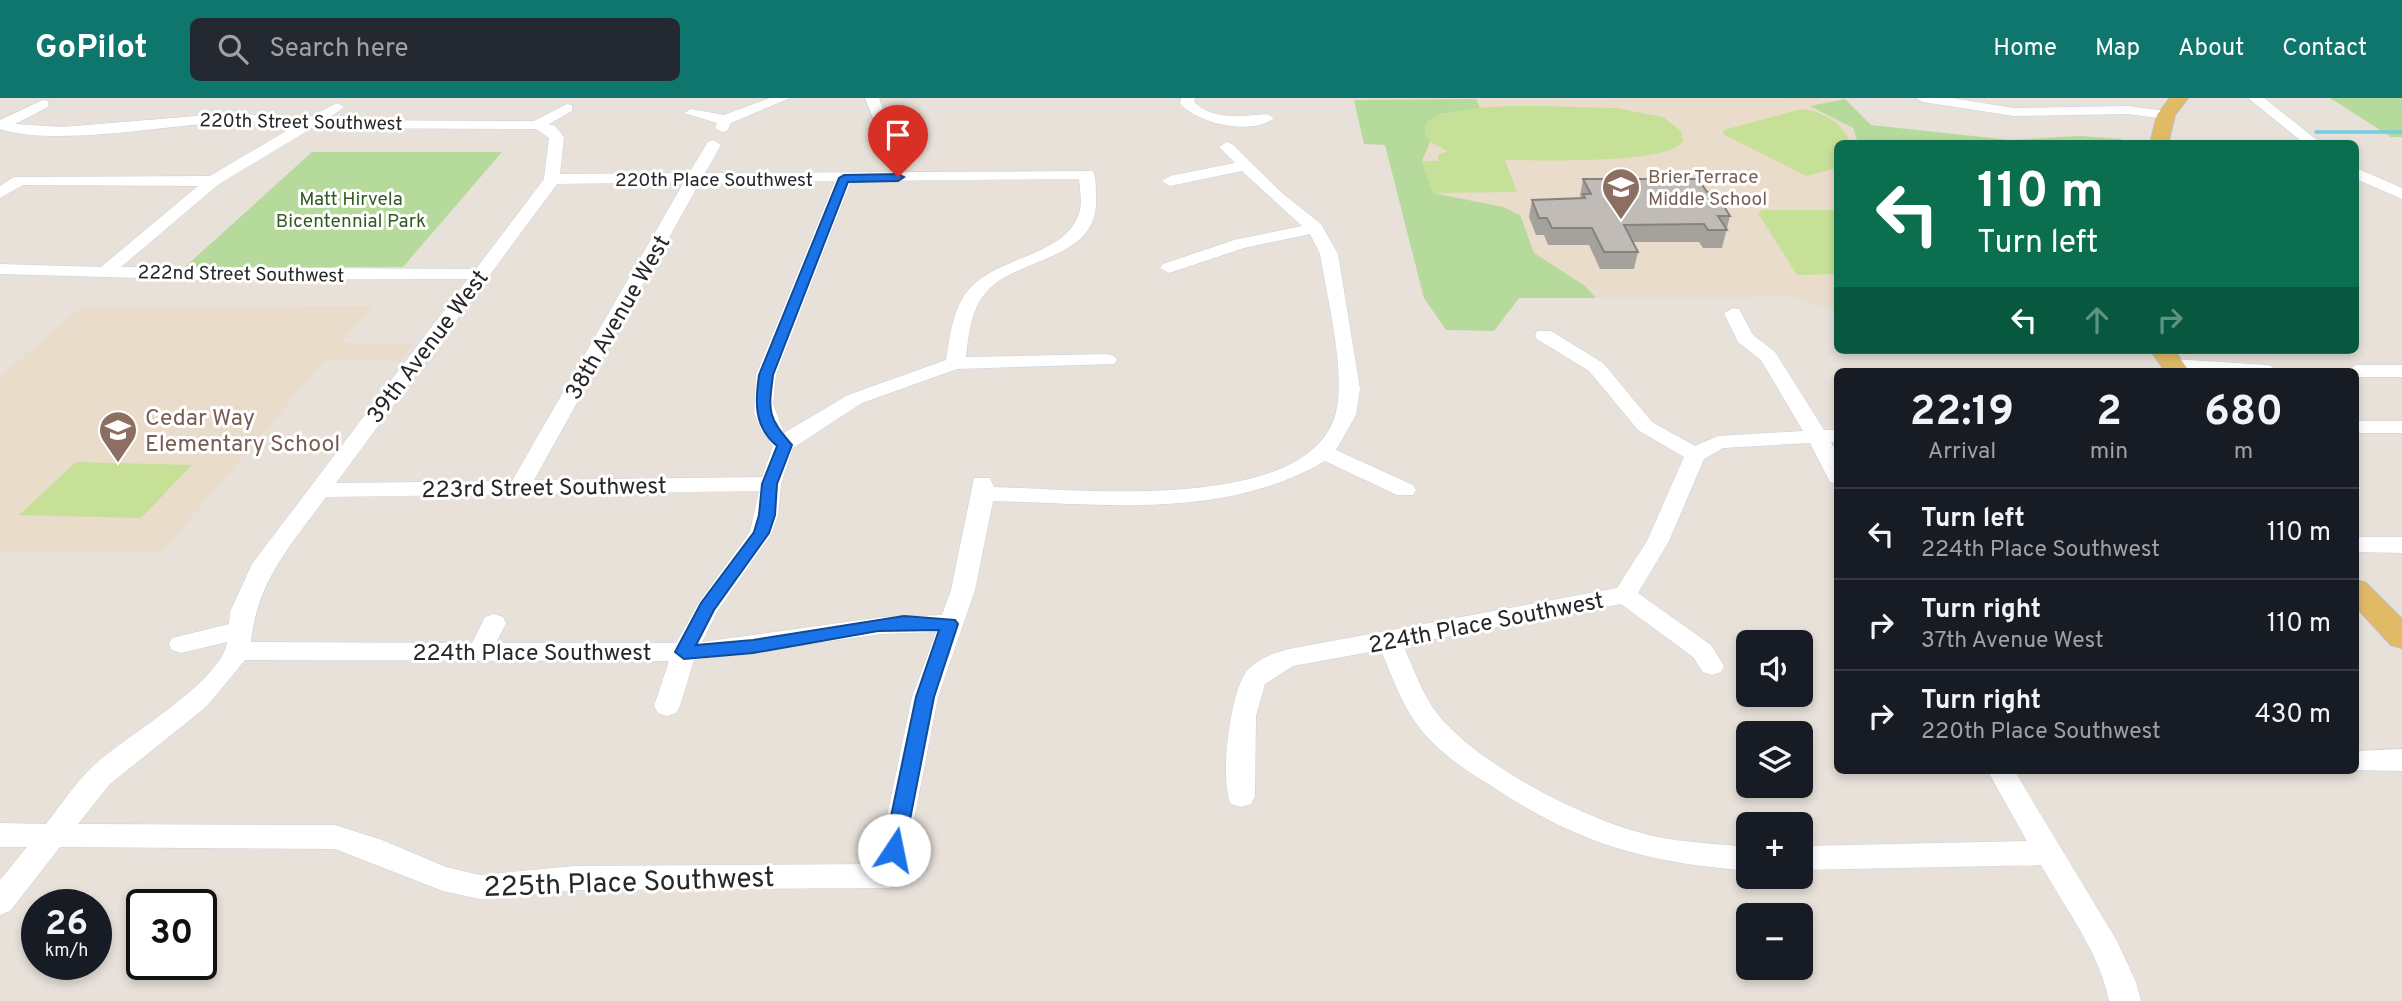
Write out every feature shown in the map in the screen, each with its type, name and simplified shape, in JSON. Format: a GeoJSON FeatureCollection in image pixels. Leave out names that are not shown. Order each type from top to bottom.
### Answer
{"type":"FeatureCollection","features":[{"type":"Feature","properties":{"kind":"main road"},"geometry":{"type":"LineString","coordinates":[[2160,140],[2166,115],[2179,98]]}},
{"type":"Feature","properties":{"kind":"main road"},"geometry":{"type":"LineString","coordinates":[[2359,593],[2402,637]]}},
{"type":"Feature","properties":{"kind":"street"},"geometry":{"type":"LineString","coordinates":[[691,113],[723,124],[783,98]]}},
{"type":"Feature","properties":{"kind":"street"},"geometry":{"type":"LineString","coordinates":[[872,98],[878,115]]}},
{"type":"Feature","properties":{"kind":"street"},"geometry":{"type":"LineString","coordinates":[[1188,98],[1186,103],[1193,112],[1217,120],[1267,118]]}},
{"type":"Feature","properties":{"kind":"street"},"geometry":{"type":"LineString","coordinates":[[1923,98],[2004,111],[2059,113],[2128,110],[2166,115]]}},
{"type":"Feature","properties":{"kind":"street"},"geometry":{"type":"LineString","coordinates":[[1991,98],[2004,111]]}},
{"type":"Feature","properties":{"kind":"street"},"geometry":{"type":"LineString","coordinates":[[2255,98],[2310,140]]}},
{"type":"Feature","properties":{"kind":"street"},"geometry":{"type":"LineString","coordinates":[[1,124],[43,104]]}},
{"type":"Feature","properties":{"kind":"street"},"geometry":{"type":"LineString","coordinates":[[107,270],[213,181],[337,107]]}},
{"type":"Feature","properties":{"kind":"street"},"geometry":{"type":"LineString","coordinates":[[442,124],[459,108]]}},
{"type":"Feature","properties":{"kind":"street"},"geometry":{"type":"LineString","coordinates":[[537,125],[567,108]]}},
{"type":"Feature","properties":{"kind":"street"},"geometry":{"type":"LineString","coordinates":[[137,124],[151,109]]}},
{"type":"Feature","properties":{"kind":"street","name":"220th Street Southwest"},"geometry":{"type":"LineString","coordinates":[[1,124],[15,130],[42,131],[233,117],[308,124],[537,125]]}},
{"type":"Feature","properties":{"kind":"street"},"geometry":{"type":"LineString","coordinates":[[537,125],[550,129],[558,137],[552,179]]}},
{"type":"Feature","properties":{"kind":"street","name":"38th Avenue West"},"geometry":{"type":"LineString","coordinates":[[519,488],[697,179],[713,145]]}},
{"type":"Feature","properties":{"kind":"street"},"geometry":{"type":"LineString","coordinates":[[949,624],[963,590],[983,488],[1072,495],[1202,494],[1258,485],[1295,470],[1324,453],[1346,415],[1350,389],[1329,254],[1315,228],[1244,166],[1227,147]]}},
{"type":"Feature","properties":{"kind":"street"},"geometry":{"type":"LineString","coordinates":[[1170,181],[1244,166]]}},
{"type":"Feature","properties":{"kind":"street","name":"220th Place Southwest"},"geometry":{"type":"LineString","coordinates":[[552,179],[1087,174],[1087,216],[1076,233],[1054,249],[1021,261],[984,282],[964,312],[955,363]]}},
{"type":"Feature","properties":{"kind":"street"},"geometry":{"type":"LineString","coordinates":[[2359,174],[2402,194]]}},
{"type":"Feature","properties":{"kind":"street"},"geometry":{"type":"LineString","coordinates":[[785,445],[771,433],[762,390],[844,178]]}},
{"type":"Feature","properties":{"kind":"street","name":"39th Avenue West"},"geometry":{"type":"LineString","coordinates":[[0,902],[100,776],[197,700],[220,676],[239,640],[242,612],[260,570],[552,179]]}},
{"type":"Feature","properties":{"kind":"street"},"geometry":{"type":"LineString","coordinates":[[0,193],[20,180],[213,181]]}},
{"type":"Feature","properties":{"kind":"street"},"geometry":{"type":"LineString","coordinates":[[1169,268],[1240,244],[1315,228]]}},
{"type":"Feature","properties":{"kind":"street","name":"222nd Street Southwest"},"geometry":{"type":"LineString","coordinates":[[0,269],[210,275],[482,274]]}},
{"type":"Feature","properties":{"kind":"street"},"geometry":{"type":"LineString","coordinates":[[1733,313],[1745,338],[1768,356],[1827,436],[1834,462]]}},
{"type":"Feature","properties":{"kind":"street"},"geometry":{"type":"LineString","coordinates":[[1544,335],[1596,367],[1645,426],[1695,455],[1718,442],[1827,436]]}},
{"type":"Feature","properties":{"kind":"street"},"geometry":{"type":"LineString","coordinates":[[667,706],[684,652],[707,608],[761,533],[767,515],[770,484],[785,445],[855,399],[955,363],[1107,360]]}},
{"type":"Feature","properties":{"kind":"street"},"geometry":{"type":"LineString","coordinates":[[2170,362],[2236,368]]}},
{"type":"Feature","properties":{"kind":"street"},"geometry":{"type":"LineString","coordinates":[[2359,371],[2402,371]]}},
{"type":"Feature","properties":{"kind":"street"},"geometry":{"type":"LineString","coordinates":[[2359,427],[2402,427]]}},
{"type":"Feature","properties":{"kind":"street"},"geometry":{"type":"LineString","coordinates":[[1324,453],[1405,490]]}},
{"type":"Feature","properties":{"kind":"street","name":"224th Place Southwest"},"geometry":{"type":"LineString","coordinates":[[1241,796],[1246,696],[1255,678],[1268,667],[1289,658],[1625,595],[1658,541],[1695,455]]}},
{"type":"Feature","properties":{"kind":"street","name":"223rd Street Southwest"},"geometry":{"type":"LineString","coordinates":[[319,490],[770,484]]}},
{"type":"Feature","properties":{"kind":"street"},"geometry":{"type":"LineString","coordinates":[[2359,545],[2402,545]]}},
{"type":"Feature","properties":{"kind":"street"},"geometry":{"type":"LineString","coordinates":[[1625,595],[1702,651],[1712,666]]}},
{"type":"Feature","properties":{"kind":"street","name":"224th Place Southwest"},"geometry":{"type":"LineString","coordinates":[[181,645],[239,640],[479,652],[684,652],[753,646],[904,622],[949,624]]}},
{"type":"Feature","properties":{"kind":"street"},"geometry":{"type":"LineString","coordinates":[[479,652],[494,623]]}},
{"type":"Feature","properties":{"kind":"street","name":"225th Place Southwest"},"geometry":{"type":"LineString","coordinates":[[0,835],[335,837],[361,842],[452,882],[480,887],[506,888],[571,878],[889,876],[925,697],[949,624]]}},
{"type":"Feature","properties":{"kind":"street"},"geometry":{"type":"LineString","coordinates":[[1389,641],[1413,695],[1431,724],[1476,763],[1545,807],[1601,833],[1663,850],[1736,858]]}},
{"type":"Feature","properties":{"kind":"street"},"geometry":{"type":"LineString","coordinates":[[2359,761],[2402,760]]}},
{"type":"Feature","properties":{"kind":"street"},"geometry":{"type":"LineString","coordinates":[[2002,774],[2106,951],[2121,982],[2125,1001]]}},
{"type":"Feature","properties":{"kind":"street"},"geometry":{"type":"LineString","coordinates":[[1813,858],[2048,853]]}},
{"type":"Feature","properties":{"kind":"shaded area","name":"Brier Terrace Middle School"},"geometry":{"type":"Polygon","coordinates":[[[1829,98],[1859,140],[1834,140],[1834,310],[1794,297],[1424,298],[1385,145],[1364,144],[1354,100],[1829,98]]]}},
{"type":"Feature","properties":{"kind":"shaded area","name":"Cedar Way Elementary School"},"geometry":{"type":"Polygon","coordinates":[[[372,306],[341,343],[414,343],[400,361],[324,361],[162,552],[0,552],[0,377],[80,308],[372,306]]]}},
{"type":"Feature","properties":{"kind":"green space"},"geometry":{"type":"Polygon","coordinates":[[[2330,98],[2402,98],[2402,137],[2391,137],[2330,98]]]}},
{"type":"Feature","properties":{"kind":"green space"},"geometry":{"type":"Polygon","coordinates":[[[1476,99],[1480,108],[1441,114],[1425,126],[1430,142],[1422,161],[1433,193],[1503,207],[1520,215],[1534,253],[1585,286],[1596,298],[1519,298],[1494,331],[1446,330],[1424,298],[1385,145],[1364,144],[1354,100],[1476,99]]]}},
{"type":"Feature","properties":{"kind":"green space"},"geometry":{"type":"Polygon","coordinates":[[[1845,99],[1871,125],[2010,140],[1857,140],[1853,128],[1810,106],[1845,99]]]}},
{"type":"Feature","properties":{"kind":"green space"},"geometry":{"type":"Polygon","coordinates":[[[1488,107],[1616,108],[1663,117],[1681,131],[1683,141],[1673,149],[1629,158],[1505,160],[1517,192],[1433,193],[1422,161],[1439,161],[1438,155],[1448,151],[1430,142],[1425,133],[1426,123],[1441,115],[1488,107]]]}},
{"type":"Feature","properties":{"kind":"green space"},"geometry":{"type":"Polygon","coordinates":[[[1801,109],[1817,112],[1831,119],[1849,140],[1834,140],[1834,169],[1806,176],[1723,134],[1724,130],[1801,109]]]}},
{"type":"Feature","properties":{"kind":"green space"},"geometry":{"type":"Polygon","coordinates":[[[2080,136],[2123,140],[2010,140],[2080,136]]]}},
{"type":"Feature","properties":{"kind":"green space","name":"Matt Hirvela Bicentennial Park"},"geometry":{"type":"Polygon","coordinates":[[[312,152],[502,152],[403,267],[185,267],[312,152]]]}},
{"type":"Feature","properties":{"kind":"green space"},"geometry":{"type":"Polygon","coordinates":[[[1763,210],[1834,210],[1834,274],[1797,275],[1758,213],[1763,210]]]}},
{"type":"Feature","properties":{"kind":"green space"},"geometry":{"type":"Polygon","coordinates":[[[76,462],[192,465],[141,518],[19,515],[76,462]]]}},
{"type":"Feature","properties":{"kind":"building"},"geometry":{"type":"Polygon","coordinates":[[[1583,179],[1698,179],[1707,192],[1715,192],[1730,216],[1718,216],[1727,230],[1708,230],[1704,224],[1624,225],[1638,252],[1604,252],[1592,228],[1552,228],[1547,218],[1539,218],[1532,200],[1585,198],[1583,194],[1591,194],[1583,179]]]}},
{"type":"Feature","properties":{"kind":"waterway"},"geometry":{"type":"LineString","coordinates":[[2316,132],[2402,132]]}},
{"type":"Feature","properties":{"kind":"place","name":"Brier Terrace Middle School"},"geometry":{"type":"Point","coordinates":[1621,221]}},
{"type":"Feature","properties":{"kind":"place","name":"Cedar Way Elementary School"},"geometry":{"type":"Point","coordinates":[118,464]}},
{"type":"Feature","properties":{"kind":"route"},"geometry":{"type":"LineString","coordinates":[[894,850],[925,697],[949,624],[904,622],[852,627],[753,646],[684,652],[707,608],[761,533],[767,515],[770,484],[785,445],[771,433],[766,421],[762,390],[844,178],[898,177]]}}]}
